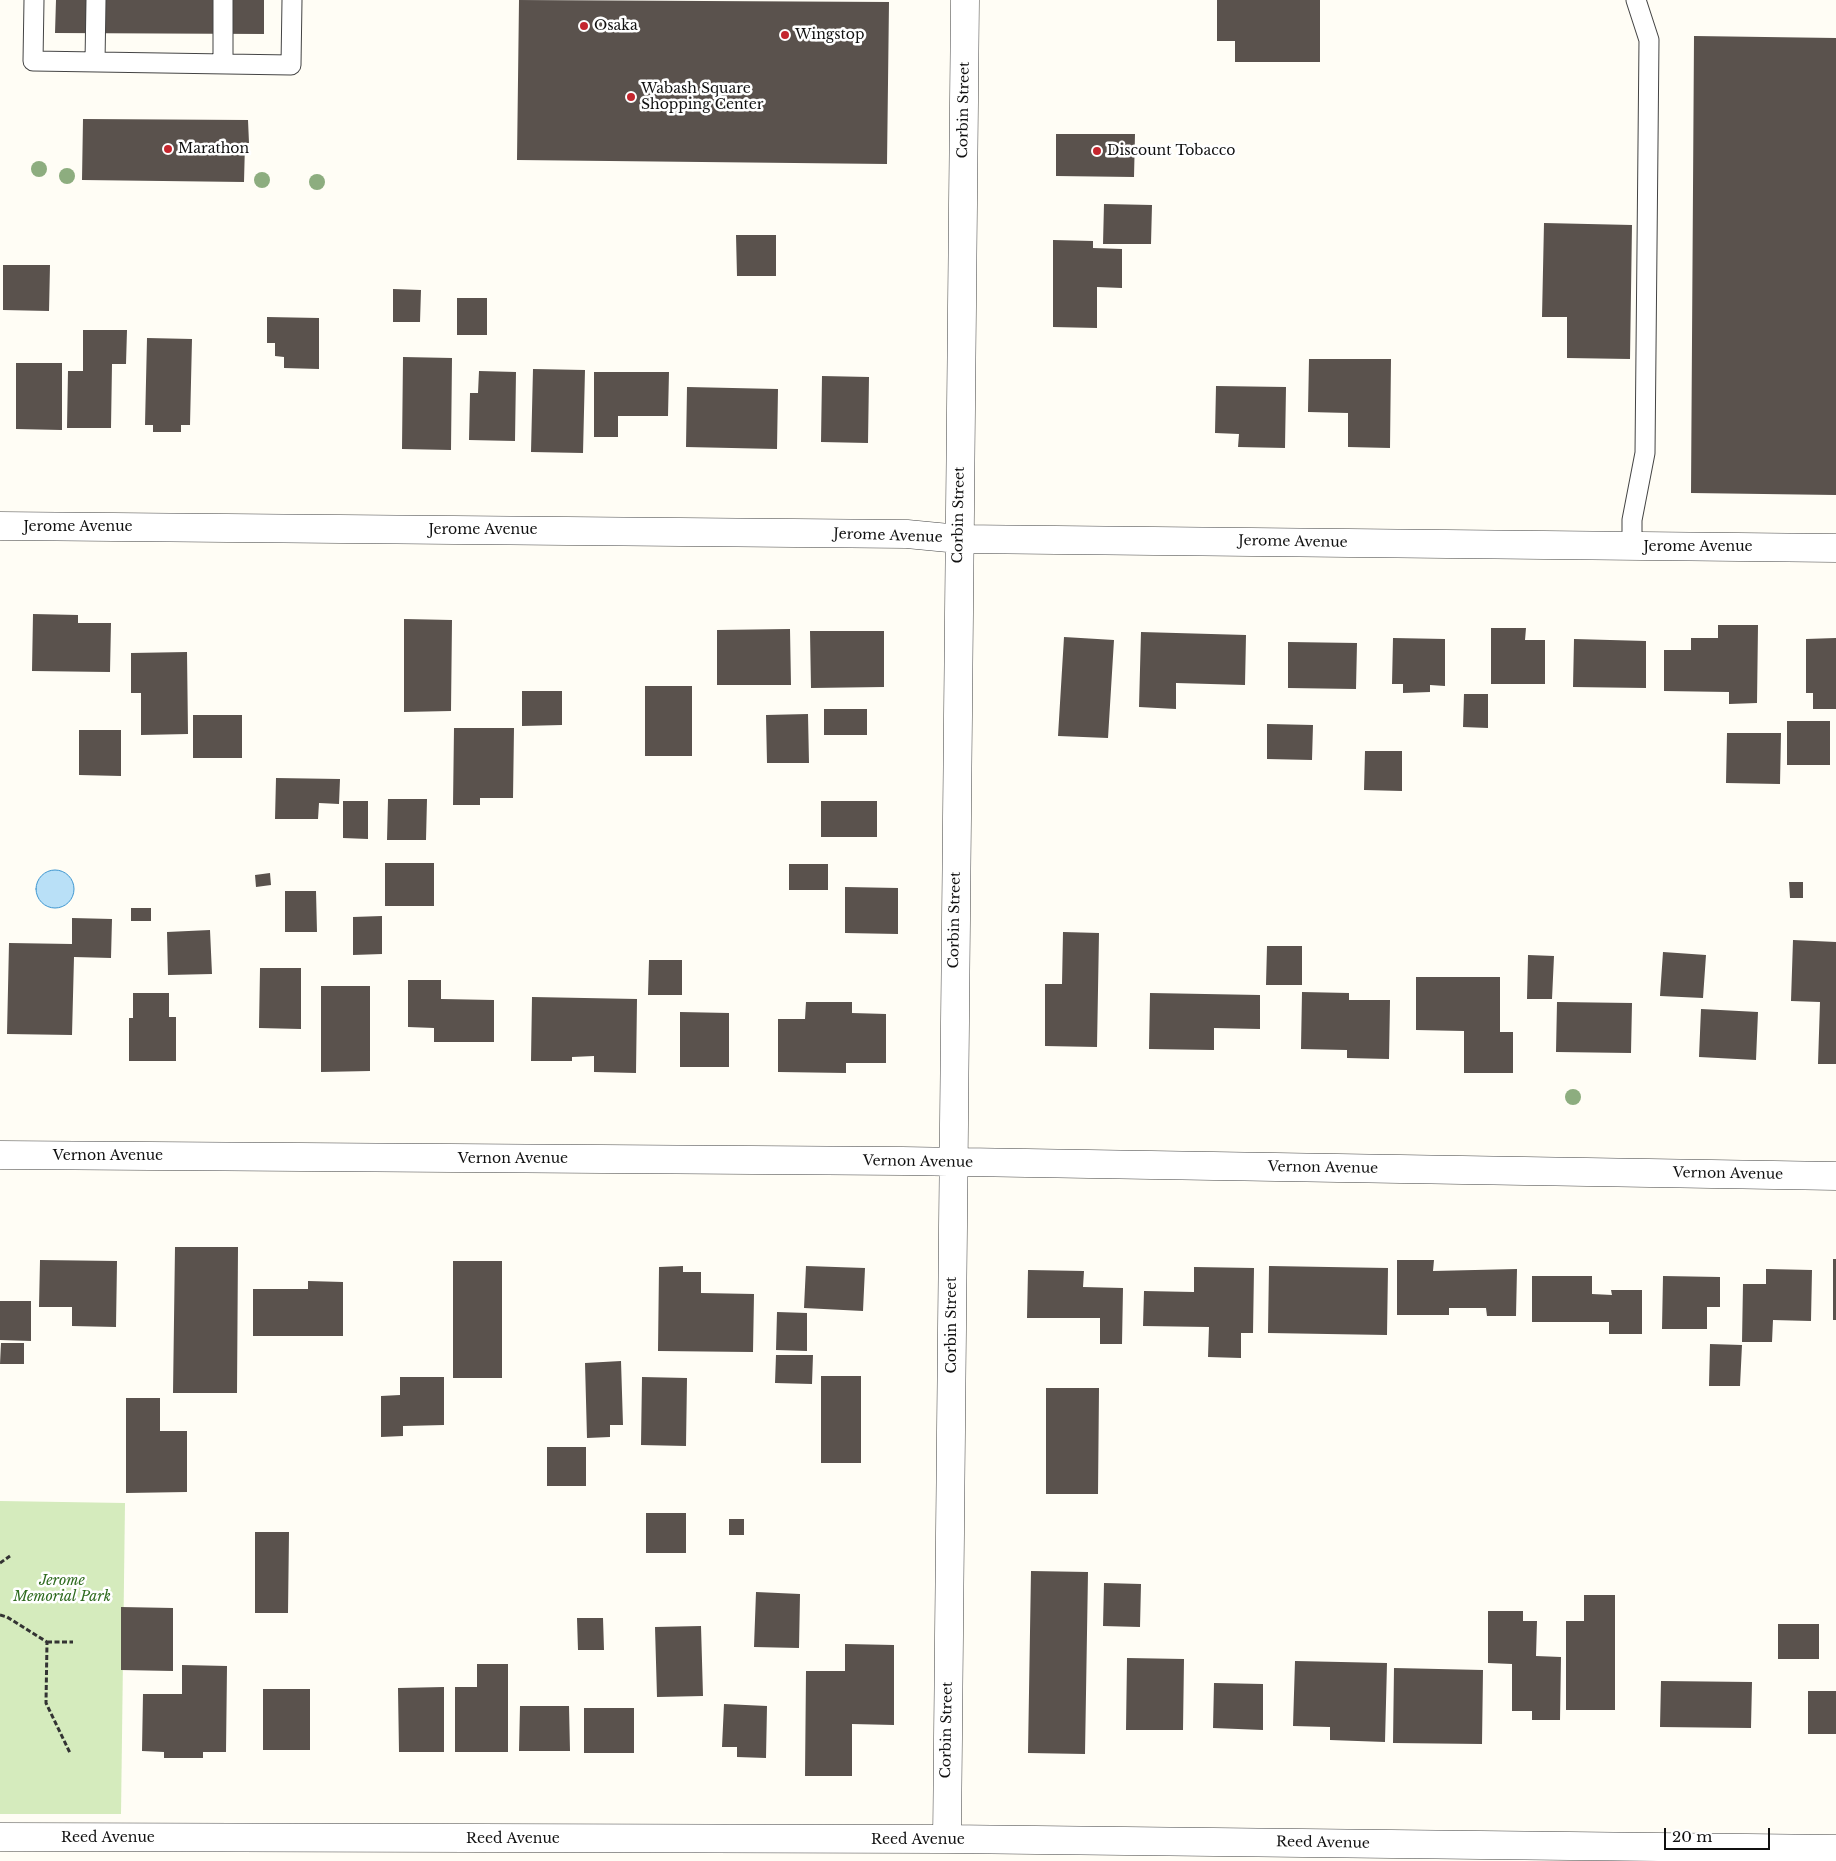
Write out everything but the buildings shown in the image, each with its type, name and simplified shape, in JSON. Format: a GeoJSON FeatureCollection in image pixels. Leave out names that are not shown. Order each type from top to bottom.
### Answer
{"type":"FeatureCollection","features":[{"type":"Feature","properties":{"kind":"street","name":"Corbin Street"},"geometry":{"type":"LineString","coordinates":[[947,1839],[952,1162],[965,0]]}},
{"type":"Feature","properties":{"kind":"street","name":"Jerome Avenue"},"geometry":{"type":"LineString","coordinates":[[0,526],[907,534],[959,539],[1836,548]]}},
{"type":"Feature","properties":{"kind":"street","name":"Vernon Avenue"},"geometry":{"type":"LineString","coordinates":[[0,1155],[952,1162],[1836,1176]]}},
{"type":"Feature","properties":{"kind":"street","name":"Reed Avenue"},"geometry":{"type":"LineString","coordinates":[[0,1837],[947,1839],[1836,1849]]}},
{"type":"Feature","properties":{"kind":"lane"},"geometry":{"type":"LineString","coordinates":[[34,0],[33,61],[291,65],[292,0]]}},
{"type":"Feature","properties":{"kind":"lane"},"geometry":{"type":"LineString","coordinates":[[95,62],[96,0]]}},
{"type":"Feature","properties":{"kind":"lane"},"geometry":{"type":"LineString","coordinates":[[223,0],[223,64]]}},
{"type":"Feature","properties":{"kind":"lane"},"geometry":{"type":"LineString","coordinates":[[1632,546],[1632,520],[1645,453],[1649,40],[1636,0]]}},
{"type":"Feature","properties":{"kind":"path"},"geometry":{"type":"LineString","coordinates":[[0,1563],[10,1556]]}},
{"type":"Feature","properties":{"kind":"path"},"geometry":{"type":"LineString","coordinates":[[0,1615],[7,1617],[47,1642],[73,1642]]}},
{"type":"Feature","properties":{"kind":"path"},"geometry":{"type":"LineString","coordinates":[[47,1642],[46,1703],[70,1754]]}},
{"type":"Feature","properties":{"kind":"green space","name":"Jerome Memorial Park"},"geometry":{"type":"Polygon","coordinates":[[[0,1501],[125,1503],[121,1814],[0,1814],[0,1501]]]}},
{"type":"Feature","properties":{"kind":"water"},"geometry":{"type":"Polygon","coordinates":[[[55,870],[69,875],[74,889],[69,903],[55,908],[41,903],[36,889],[41,875],[55,870]]]}},
{"type":"Feature","properties":{"kind":"place","name":"Osaka"},"geometry":{"type":"Point","coordinates":[584,26]}},
{"type":"Feature","properties":{"kind":"place","name":"Wingstop"},"geometry":{"type":"Point","coordinates":[785,35]}},
{"type":"Feature","properties":{"kind":"place","name":"Wabash Square Shopping Center"},"geometry":{"type":"Point","coordinates":[631,97]}},
{"type":"Feature","properties":{"kind":"place","name":"Marathon"},"geometry":{"type":"Point","coordinates":[168,149]}},
{"type":"Feature","properties":{"kind":"place","name":"Discount Tobacco"},"geometry":{"type":"Point","coordinates":[1097,151]}}]}
